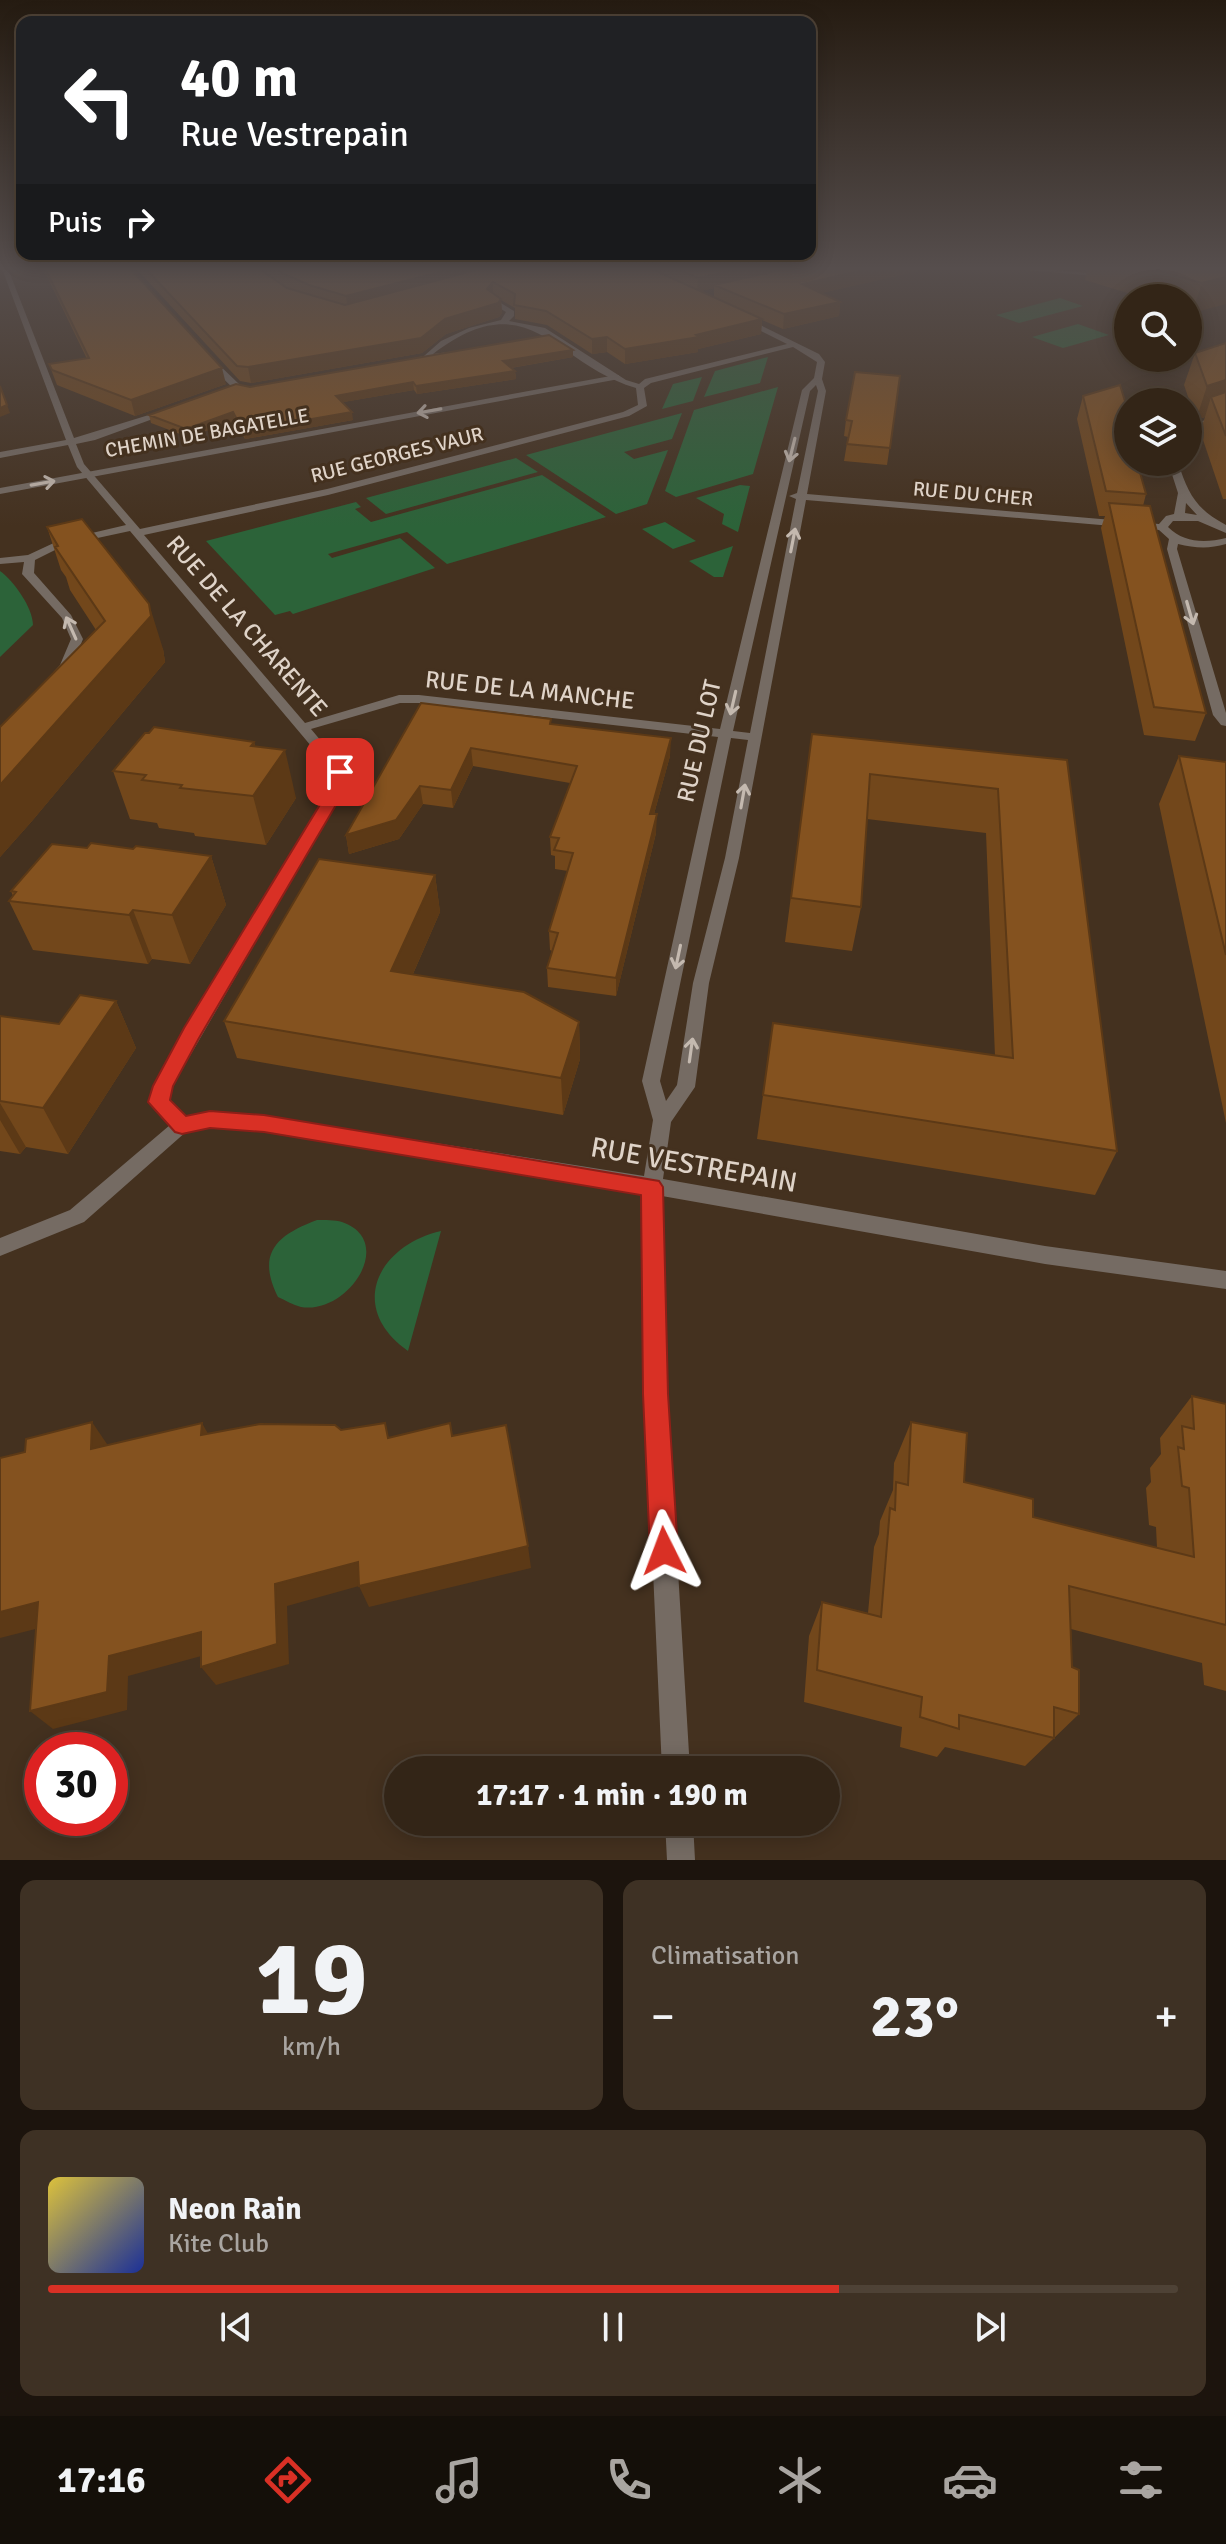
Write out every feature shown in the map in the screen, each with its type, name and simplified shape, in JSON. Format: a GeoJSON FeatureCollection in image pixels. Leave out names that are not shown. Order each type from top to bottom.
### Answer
{"type":"FeatureCollection","features":[{"type":"Feature","properties":{"kind":"street","name":"RUE DE LA CHARENTE"},"geometry":{"type":"LineString","coordinates":[[37,353],[70,442],[86,474],[340,772],[335,793],[163,1086],[159,1102],[182,1125]]}},
{"type":"Feature","properties":{"kind":"street"},"geometry":{"type":"LineString","coordinates":[[386,366],[427,355],[453,353]]}},
{"type":"Feature","properties":{"kind":"street"},"geometry":{"type":"LineString","coordinates":[[578,353],[616,377],[640,387],[648,381],[762,353]]}},
{"type":"Feature","properties":{"kind":"street","name":"RUE DU LOT"},"geometry":{"type":"LineString","coordinates":[[662,1120],[686,1087],[701,983],[732,858],[822,391],[818,379],[821,362],[810,353]]}},
{"type":"Feature","properties":{"kind":"street"},"geometry":{"type":"LineString","coordinates":[[206,356],[232,388],[251,389]]}},
{"type":"Feature","properties":{"kind":"street","name":"CHEMIN DE BAGATELLE"},"geometry":{"type":"LineString","coordinates":[[0,491],[616,377]]}},
{"type":"Feature","properties":{"kind":"street","name":"RUE DU LOT"},"geometry":{"type":"LineString","coordinates":[[675,1756],[656,1394],[652,1187],[662,1120],[651,1081],[780,495],[806,390],[818,379]]}},
{"type":"Feature","properties":{"kind":"street","name":"RUE GEORGES VAUR"},"geometry":{"type":"LineString","coordinates":[[134,530],[328,492],[626,414],[643,406],[640,387]]}},
{"type":"Feature","properties":{"kind":"street","name":"CHEMIN DE BAGATELLE"},"geometry":{"type":"LineString","coordinates":[[0,455],[92,438],[181,407]]}},
{"type":"Feature","properties":{"kind":"street"},"geometry":{"type":"LineString","coordinates":[[1202,424],[1226,416]]}},
{"type":"Feature","properties":{"kind":"street"},"geometry":{"type":"LineString","coordinates":[[1178,476],[1183,493],[1206,519],[1226,530]]}},
{"type":"Feature","properties":{"kind":"street"},"geometry":{"type":"LineString","coordinates":[[1179,516],[1183,493]]}},
{"type":"Feature","properties":{"kind":"street","name":"RUE DU CHER"},"geometry":{"type":"LineString","coordinates":[[780,495],[1162,527]]}},
{"type":"Feature","properties":{"kind":"street"},"geometry":{"type":"LineString","coordinates":[[1206,519],[1179,516],[1164,522],[1162,527],[1174,538],[1202,545],[1226,541]]}},
{"type":"Feature","properties":{"kind":"street"},"geometry":{"type":"LineString","coordinates":[[0,561],[30,558],[62,543],[134,530]]}},
{"type":"Feature","properties":{"kind":"street"},"geometry":{"type":"LineString","coordinates":[[1174,538],[1172,549],[1220,715],[1226,722]]}},
{"type":"Feature","properties":{"kind":"street"},"geometry":{"type":"LineString","coordinates":[[30,558],[28,574],[67,617],[77,639],[66,666],[47,685]]}},
{"type":"Feature","properties":{"kind":"street","name":"RUE DE LA MANCHE"},"geometry":{"type":"LineString","coordinates":[[304,727],[399,699],[419,699],[754,737]]}},
{"type":"Feature","properties":{"kind":"street","name":"RUE VESTREPAIN"},"geometry":{"type":"LineString","coordinates":[[182,1125],[210,1119],[264,1124],[1045,1255],[1226,1280]]}},
{"type":"Feature","properties":{"kind":"street"},"geometry":{"type":"LineString","coordinates":[[0,1247],[77,1216],[182,1125]]}},
{"type":"Feature","properties":{"kind":"street"},"geometry":{"type":"LineString","coordinates":[[680,1836],[681,1860]]}},
{"type":"Feature","properties":{"kind":"green space"},"geometry":{"type":"Polygon","coordinates":[[[768,357],[760,383],[704,397],[715,371],[768,357]]]}},
{"type":"Feature","properties":{"kind":"green space"},"geometry":{"type":"Polygon","coordinates":[[[702,377],[693,401],[662,409],[673,384],[702,377]]]}},
{"type":"Feature","properties":{"kind":"green space"},"geometry":{"type":"Polygon","coordinates":[[[778,387],[753,474],[676,497],[665,491],[694,410],[778,387]]]}},
{"type":"Feature","properties":{"kind":"green space"},"geometry":{"type":"Polygon","coordinates":[[[682,413],[672,439],[624,452],[634,459],[668,450],[647,504],[616,514],[526,455],[682,413]]]}},
{"type":"Feature","properties":{"kind":"green space"},"geometry":{"type":"Polygon","coordinates":[[[516,458],[538,472],[386,514],[366,498],[516,458]]]}},
{"type":"Feature","properties":{"kind":"green space"},"geometry":{"type":"Polygon","coordinates":[[[542,475],[606,517],[447,564],[407,532],[328,554],[332,558],[400,538],[435,568],[293,614],[290,611],[275,615],[206,541],[356,502],[361,507],[355,509],[371,522],[542,475]]]}},
{"type":"Feature","properties":{"kind":"green space"},"geometry":{"type":"Polygon","coordinates":[[[740,485],[750,486],[738,532],[722,524],[724,514],[696,498],[740,485]]]}},
{"type":"Feature","properties":{"kind":"green space"},"geometry":{"type":"Polygon","coordinates":[[[665,522],[696,541],[673,549],[642,529],[665,522]]]}},
{"type":"Feature","properties":{"kind":"green space"},"geometry":{"type":"Polygon","coordinates":[[[733,546],[723,577],[714,577],[689,561],[733,546]]]}},
{"type":"Feature","properties":{"kind":"green space"},"geometry":{"type":"Polygon","coordinates":[[[0,571],[22,595],[33,625],[0,657],[0,571]]]}},
{"type":"Feature","properties":{"kind":"green space"},"geometry":{"type":"Polygon","coordinates":[[[317,1220],[342,1222],[358,1231],[365,1244],[366,1259],[360,1275],[335,1300],[319,1306],[301,1307],[278,1297],[269,1269],[270,1257],[281,1239],[317,1220]]]}},
{"type":"Feature","properties":{"kind":"green space"},"geometry":{"type":"Polygon","coordinates":[[[441,1231],[408,1351],[389,1334],[378,1316],[375,1298],[378,1280],[386,1264],[400,1250],[441,1231]]]}},
{"type":"Feature","properties":{"kind":"building"},"geometry":{"type":"Polygon","coordinates":[[[86,353],[208,353],[222,368],[131,400],[52,370],[49,364],[89,358],[86,353]]]}},
{"type":"Feature","properties":{"kind":"building"},"geometry":{"type":"Polygon","coordinates":[[[225,353],[333,353],[248,367],[237,366],[225,353]]]}},
{"type":"Feature","properties":{"kind":"building"},"geometry":{"type":"Polygon","coordinates":[[[447,353],[555,353],[503,361],[515,371],[416,386],[413,382],[336,396],[352,412],[243,431],[233,412],[186,429],[149,415],[236,384],[250,387],[447,353]]]}},
{"type":"Feature","properties":{"kind":"building"},"geometry":{"type":"Polygon","coordinates":[[[1202,353],[1226,353],[1226,380],[1207,386],[1202,372],[1202,353]]]}},
{"type":"Feature","properties":{"kind":"building"},"geometry":{"type":"Polygon","coordinates":[[[855,372],[900,376],[890,448],[847,444],[852,421],[846,420],[855,372]]]}},
{"type":"Feature","properties":{"kind":"building"},"geometry":{"type":"Polygon","coordinates":[[[1120,385],[1121,388],[1114,388],[1114,476],[1141,476],[1146,494],[1106,491],[1083,396],[1120,385]]]}},
{"type":"Feature","properties":{"kind":"building"},"geometry":{"type":"Polygon","coordinates":[[[0,386],[7,405],[0,408],[0,386]]]}},
{"type":"Feature","properties":{"kind":"building"},"geometry":{"type":"Polygon","coordinates":[[[1226,392],[1226,436],[1211,397],[1226,392]]]}},
{"type":"Feature","properties":{"kind":"building"},"geometry":{"type":"Polygon","coordinates":[[[1109,503],[1150,506],[1206,713],[1154,707],[1109,503]]]}},
{"type":"Feature","properties":{"kind":"building"},"geometry":{"type":"Polygon","coordinates":[[[82,519],[149,604],[151,616],[0,785],[0,727],[105,621],[55,547],[58,546],[47,527],[82,519]]]}},
{"type":"Feature","properties":{"kind":"building"},"geometry":{"type":"Polygon","coordinates":[[[421,703],[551,719],[550,724],[671,738],[650,814],[657,814],[616,978],[547,968],[558,933],[549,931],[573,853],[554,850],[559,838],[550,837],[577,766],[471,748],[451,790],[420,786],[396,820],[346,835],[421,703]]]}},
{"type":"Feature","properties":{"kind":"building"},"geometry":{"type":"Polygon","coordinates":[[[154,727],[254,742],[251,746],[285,750],[253,796],[180,788],[182,785],[142,780],[146,775],[113,771],[145,733],[154,727]]]}},
{"type":"Feature","properties":{"kind":"building"},"geometry":{"type":"Polygon","coordinates":[[[812,734],[1067,760],[1117,1151],[763,1095],[773,1023],[1013,1058],[998,789],[870,774],[861,907],[791,898],[812,734]]]}},
{"type":"Feature","properties":{"kind":"building"},"geometry":{"type":"Polygon","coordinates":[[[1179,756],[1226,762],[1226,955],[1179,756]]]}},
{"type":"Feature","properties":{"kind":"building"},"geometry":{"type":"Polygon","coordinates":[[[91,843],[211,856],[172,915],[133,910],[129,915],[9,901],[16,892],[11,891],[52,844],[87,848],[91,843]]]}},
{"type":"Feature","properties":{"kind":"building"},"geometry":{"type":"Polygon","coordinates":[[[319,859],[435,875],[391,971],[524,992],[579,1022],[561,1078],[224,1021],[319,859]]]}},
{"type":"Feature","properties":{"kind":"building"},"geometry":{"type":"Polygon","coordinates":[[[80,995],[116,1001],[43,1108],[0,1101],[0,1016],[59,1024],[80,995]]]}},
{"type":"Feature","properties":{"kind":"building"},"geometry":{"type":"Polygon","coordinates":[[[1192,1396],[1226,1404],[1226,1625],[1069,1586],[1072,1667],[1079,1670],[1079,1714],[1054,1707],[1054,1738],[959,1715],[959,1729],[920,1717],[922,1697],[817,1670],[822,1602],[881,1617],[890,1508],[895,1510],[896,1482],[908,1485],[911,1422],[967,1433],[964,1482],[1033,1499],[1033,1517],[1194,1557],[1189,1488],[1182,1486],[1178,1447],[1184,1449],[1182,1426],[1194,1429],[1192,1396]]]}},
{"type":"Feature","properties":{"kind":"building"},"geometry":{"type":"Polygon","coordinates":[[[92,1422],[91,1449],[202,1423],[201,1435],[260,1424],[335,1425],[341,1430],[385,1423],[388,1438],[450,1423],[452,1436],[506,1425],[528,1546],[359,1586],[358,1562],[275,1584],[277,1644],[201,1667],[201,1632],[109,1656],[107,1692],[30,1711],[38,1602],[0,1612],[0,1458],[25,1452],[26,1439],[92,1422]]]}},
{"type":"Feature","properties":{"kind":"route"},"geometry":{"type":"LineString","coordinates":[[340,772],[335,793],[191,1033],[163,1086],[159,1102],[182,1125],[210,1119],[264,1124],[652,1187],[656,1394],[664,1551]]}}]}
